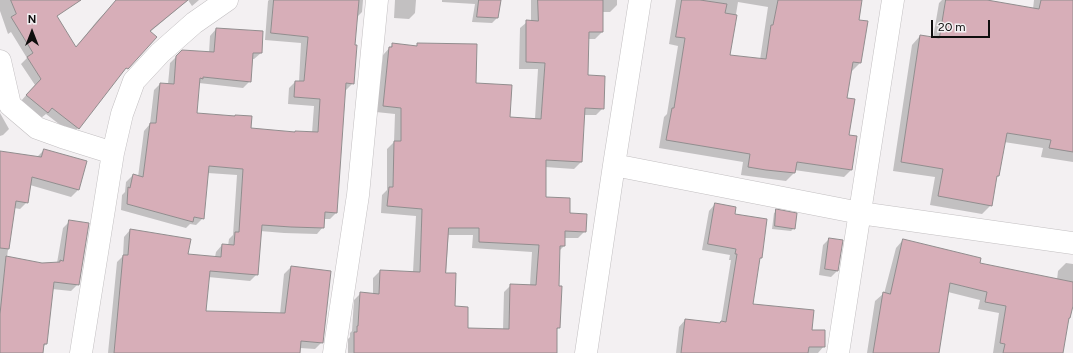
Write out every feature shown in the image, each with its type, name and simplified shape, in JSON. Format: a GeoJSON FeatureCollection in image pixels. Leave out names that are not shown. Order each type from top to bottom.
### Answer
{"type":"FeatureCollection","features":[{"type":"Feature","properties":{"kind":"street"},"geometry":{"type":"LineString","coordinates":[[81,353],[113,153],[122,114],[134,81],[160,53],[194,24],[227,0]]}},
{"type":"Feature","properties":{"kind":"street"},"geometry":{"type":"LineString","coordinates":[[334,353],[358,195],[377,0]]}},
{"type":"Feature","properties":{"kind":"street"},"geometry":{"type":"LineString","coordinates":[[586,353],[640,0]]}},
{"type":"Feature","properties":{"kind":"street"},"geometry":{"type":"LineString","coordinates":[[838,353],[893,0]]}},
{"type":"Feature","properties":{"kind":"street"},"geometry":{"type":"LineString","coordinates":[[0,61],[10,105],[37,128],[113,153]]}},
{"type":"Feature","properties":{"kind":"street"},"geometry":{"type":"LineString","coordinates":[[614,165],[860,213],[1073,243]]}},
{"type":"Feature","properties":{"kind":"building"},"geometry":{"type":"Polygon","coordinates":[[[11,0],[81,0],[57,16],[76,47],[116,0],[188,0],[150,31],[157,37],[128,69],[126,68],[79,129],[52,108],[48,113],[26,95],[41,79],[27,57],[33,53],[11,17],[16,14],[11,0]]]}},
{"type":"Feature","properties":{"kind":"building"},"geometry":{"type":"Polygon","coordinates":[[[274,0],[359,0],[355,45],[357,45],[354,84],[346,83],[337,213],[325,212],[324,228],[262,225],[258,275],[210,271],[206,311],[285,313],[291,266],[331,271],[323,343],[301,341],[300,353],[114,353],[123,255],[128,255],[130,229],[191,239],[188,254],[221,257],[222,244],[234,245],[235,232],[239,232],[243,169],[209,166],[204,219],[194,217],[193,222],[127,204],[128,187],[130,188],[133,174],[143,177],[150,123],[156,123],[160,83],[174,84],[176,56],[182,50],[214,52],[216,28],[263,31],[262,53],[253,53],[251,82],[203,77],[203,79],[200,78],[197,113],[252,116],[251,128],[295,132],[318,132],[320,99],[294,97],[295,81],[304,81],[308,37],[271,33],[274,0]]]}},
{"type":"Feature","properties":{"kind":"building"},"geometry":{"type":"Polygon","coordinates":[[[479,0],[501,0],[498,18],[477,17],[479,0]]]}},
{"type":"Feature","properties":{"kind":"building"},"geometry":{"type":"Polygon","coordinates":[[[538,0],[603,0],[603,32],[589,32],[588,75],[605,76],[604,109],[585,108],[582,162],[546,160],[546,197],[570,198],[570,213],[587,214],[586,232],[565,231],[565,246],[560,246],[559,286],[562,286],[560,328],[557,328],[557,353],[354,353],[354,332],[357,332],[358,326],[360,292],[379,294],[380,270],[420,272],[422,209],[387,206],[389,187],[393,187],[394,141],[401,141],[401,108],[383,106],[389,47],[392,47],[392,43],[417,46],[417,43],[477,44],[476,83],[512,85],[510,117],[541,119],[545,63],[526,62],[526,20],[538,21],[538,0]],[[449,228],[446,273],[456,273],[455,306],[468,307],[468,328],[509,329],[510,284],[536,285],[539,245],[479,242],[479,228],[449,228]]]}},
{"type":"Feature","properties":{"kind":"building"},"geometry":{"type":"Polygon","coordinates":[[[682,0],[700,0],[727,4],[725,13],[737,15],[730,55],[766,59],[771,25],[773,25],[778,0],[862,0],[859,20],[868,21],[861,63],[853,62],[847,98],[855,99],[849,135],[857,136],[852,170],[797,162],[795,173],[766,170],[748,167],[750,154],[666,140],[672,108],[674,108],[685,38],[676,37],[682,0]]]}},
{"type":"Feature","properties":{"kind":"building"},"geometry":{"type":"Polygon","coordinates":[[[946,0],[987,0],[1039,9],[1041,0],[1073,0],[1073,152],[1049,148],[1051,140],[1007,133],[992,206],[938,196],[943,169],[901,162],[920,35],[939,38],[946,0]]]}},
{"type":"Feature","properties":{"kind":"building"},"geometry":{"type":"Polygon","coordinates":[[[44,149],[87,161],[79,190],[32,177],[28,203],[16,201],[9,249],[0,248],[0,151],[41,157],[44,149]]]}},
{"type":"Feature","properties":{"kind":"building"},"geometry":{"type":"Polygon","coordinates":[[[715,203],[736,207],[735,214],[767,219],[762,258],[760,258],[753,304],[814,310],[812,330],[825,330],[825,347],[809,347],[808,353],[681,353],[685,319],[720,323],[721,321],[726,322],[737,254],[735,254],[736,249],[708,244],[715,203]]]}},
{"type":"Feature","properties":{"kind":"building"},"geometry":{"type":"Polygon","coordinates":[[[776,209],[797,213],[795,229],[775,226],[776,209]]]}},
{"type":"Feature","properties":{"kind":"building"},"geometry":{"type":"Polygon","coordinates":[[[69,220],[89,223],[79,285],[54,282],[47,344],[44,344],[43,353],[0,353],[0,314],[6,256],[42,263],[60,262],[60,260],[63,261],[69,220]]]}},
{"type":"Feature","properties":{"kind":"building"},"geometry":{"type":"Polygon","coordinates":[[[829,238],[843,240],[838,271],[825,269],[829,238]]]}},
{"type":"Feature","properties":{"kind":"building"},"geometry":{"type":"Polygon","coordinates":[[[903,239],[981,258],[980,263],[1073,282],[1073,306],[1069,318],[1063,353],[1003,353],[1005,344],[1000,343],[1006,306],[985,302],[987,292],[950,283],[939,353],[873,353],[883,292],[890,294],[903,239]]]}}]}
